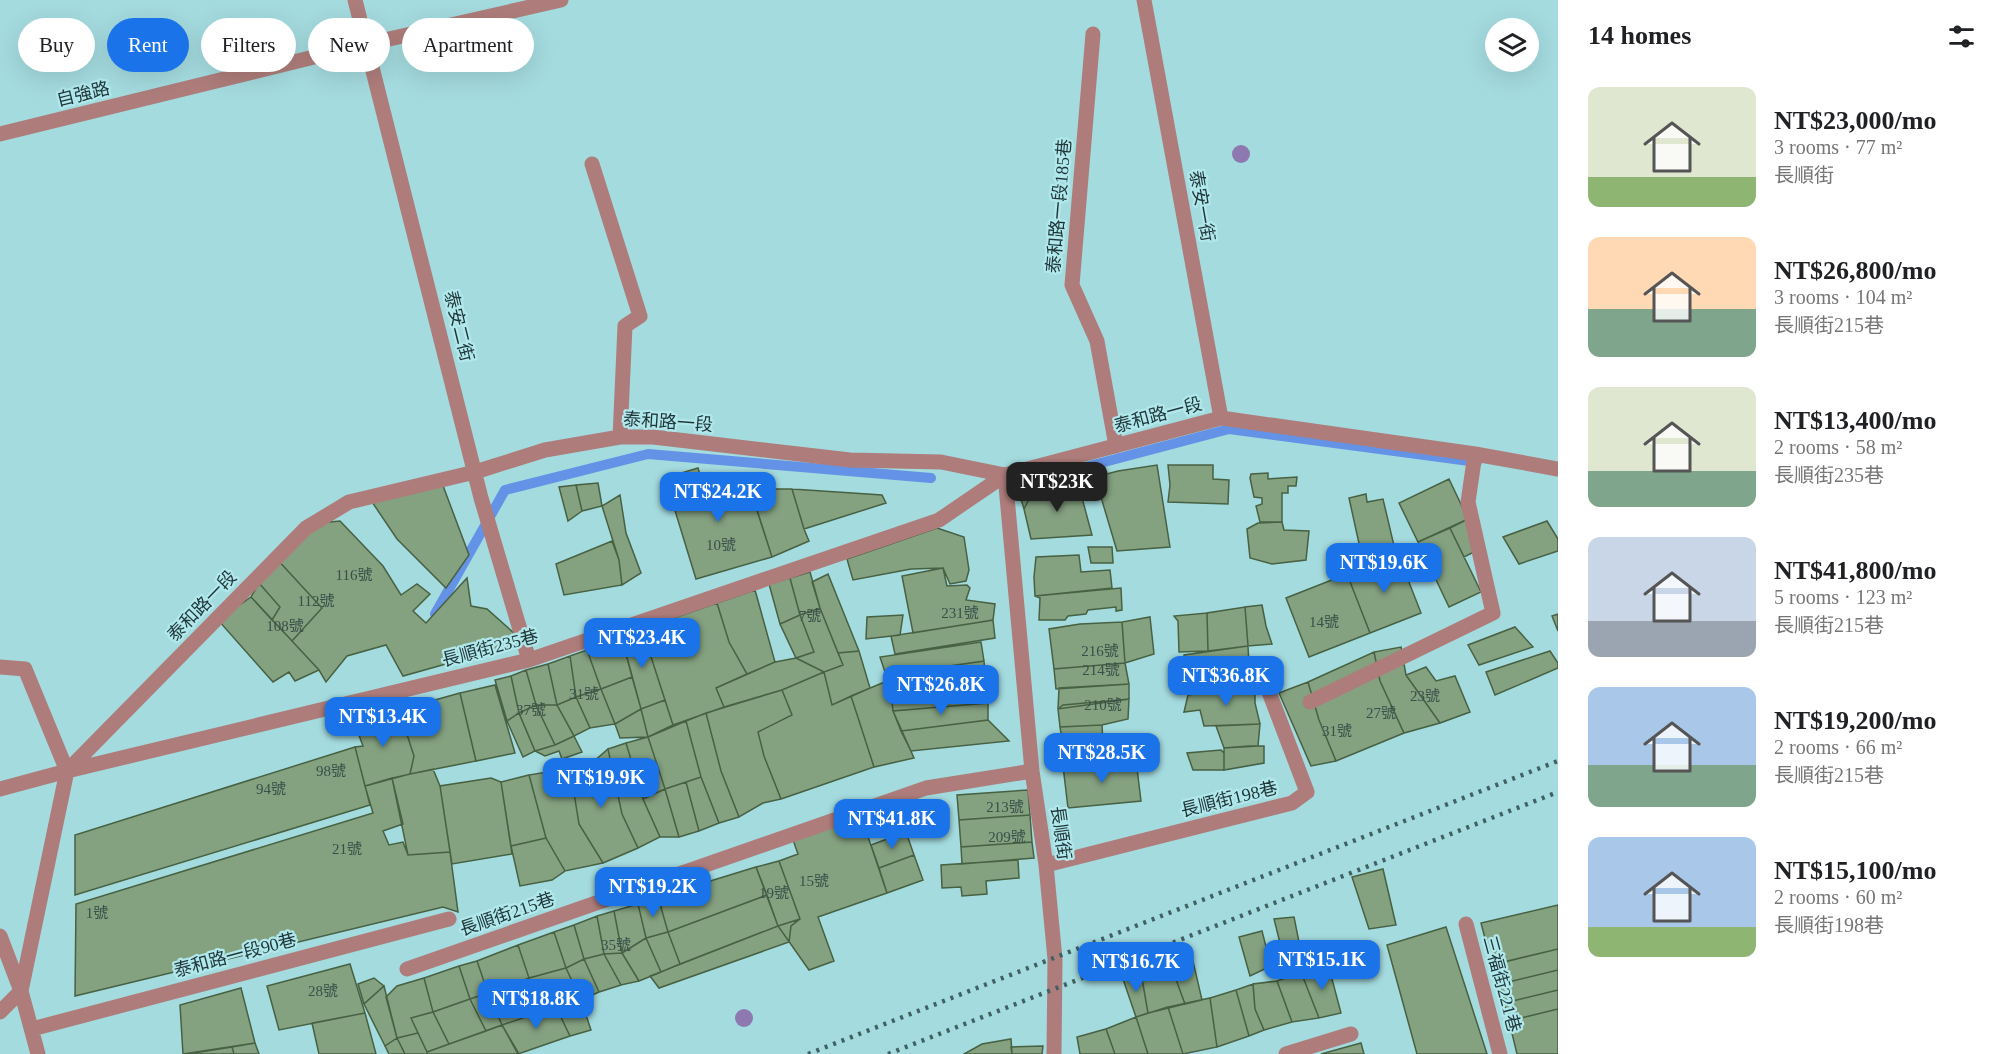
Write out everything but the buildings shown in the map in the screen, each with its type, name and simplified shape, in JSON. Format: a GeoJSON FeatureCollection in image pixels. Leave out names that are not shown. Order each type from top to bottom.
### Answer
{"type":"FeatureCollection","features":[{"type":"Feature","properties":{"kind":"street","name":"泰安二街"},"geometry":{"type":"LineString","coordinates":[[355,0],[360,18]]}},
{"type":"Feature","properties":{"kind":"street","name":"自強路"},"geometry":{"type":"LineString","coordinates":[[390,39],[561,0]]}},
{"type":"Feature","properties":{"kind":"street","name":"泰安一街"},"geometry":{"type":"LineString","coordinates":[[1144,0],[1221,418]]}},
{"type":"Feature","properties":{"kind":"street","name":"泰和路一段185巷"},"geometry":{"type":"LineString","coordinates":[[1093,34],[1072,285],[1097,340],[1116,446]]}},
{"type":"Feature","properties":{"kind":"street","name":"自強路"},"geometry":{"type":"LineString","coordinates":[[0,134],[308,58]]}},
{"type":"Feature","properties":{"kind":"street","name":"泰安二街"},"geometry":{"type":"LineString","coordinates":[[374,72],[489,527],[529,660]]}},
{"type":"Feature","properties":{"kind":"street"},"geometry":{"type":"LineString","coordinates":[[592,164],[640,316],[625,326],[620,437]]}},
{"type":"Feature","properties":{"kind":"street","name":"泰和路一段"},"geometry":{"type":"LineString","coordinates":[[68,771],[306,528],[349,502],[476,472],[545,450],[620,437],[653,437],[850,460],[941,462],[1005,476],[1221,418],[1475,454],[1558,469]]}},
{"type":"Feature","properties":{"kind":"street"},"geometry":{"type":"LineString","coordinates":[[1310,702],[1493,613],[1468,502],[1475,454]]}},
{"type":"Feature","properties":{"kind":"street","name":"長順街235巷"},"geometry":{"type":"LineString","coordinates":[[0,789],[529,660],[939,520],[1005,476]]}},
{"type":"Feature","properties":{"kind":"street","name":"長順街"},"geometry":{"type":"LineString","coordinates":[[1005,476],[1032,771],[1046,865],[1055,959],[1054,1054]]}},
{"type":"Feature","properties":{"kind":"street"},"geometry":{"type":"LineString","coordinates":[[0,667],[25,669],[68,771],[21,991],[0,1012]]}},
{"type":"Feature","properties":{"kind":"street","name":"長順街198巷"},"geometry":{"type":"LineString","coordinates":[[1046,865],[1292,804],[1307,792],[1266,684]]}},
{"type":"Feature","properties":{"kind":"street","name":"長順街215巷"},"geometry":{"type":"LineString","coordinates":[[407,969],[926,788],[1032,771]]}},
{"type":"Feature","properties":{"kind":"street","name":"泰和路一段90巷"},"geometry":{"type":"LineString","coordinates":[[32,1029],[449,919]]}},
{"type":"Feature","properties":{"kind":"street","name":"三福街221巷"},"geometry":{"type":"LineString","coordinates":[[1466,924],[1500,1054]]}},
{"type":"Feature","properties":{"kind":"street"},"geometry":{"type":"LineString","coordinates":[[0,936],[21,991],[38,1054]]}},
{"type":"Feature","properties":{"kind":"street"},"geometry":{"type":"LineString","coordinates":[[1286,1054],[1351,1034]]}},
{"type":"Feature","properties":{"kind":"waterway"},"geometry":{"type":"LineString","coordinates":[[1044,478],[1229,429],[1477,462]]}},
{"type":"Feature","properties":{"kind":"waterway"},"geometry":{"type":"LineString","coordinates":[[435,614],[505,490],[648,454],[931,478]]}},
{"type":"Feature","properties":{"kind":"railway"},"geometry":{"type":"LineString","coordinates":[[808,1054],[1558,761]]}},
{"type":"Feature","properties":{"kind":"railway"},"geometry":{"type":"LineString","coordinates":[[888,1054],[1558,792]]}}]}
